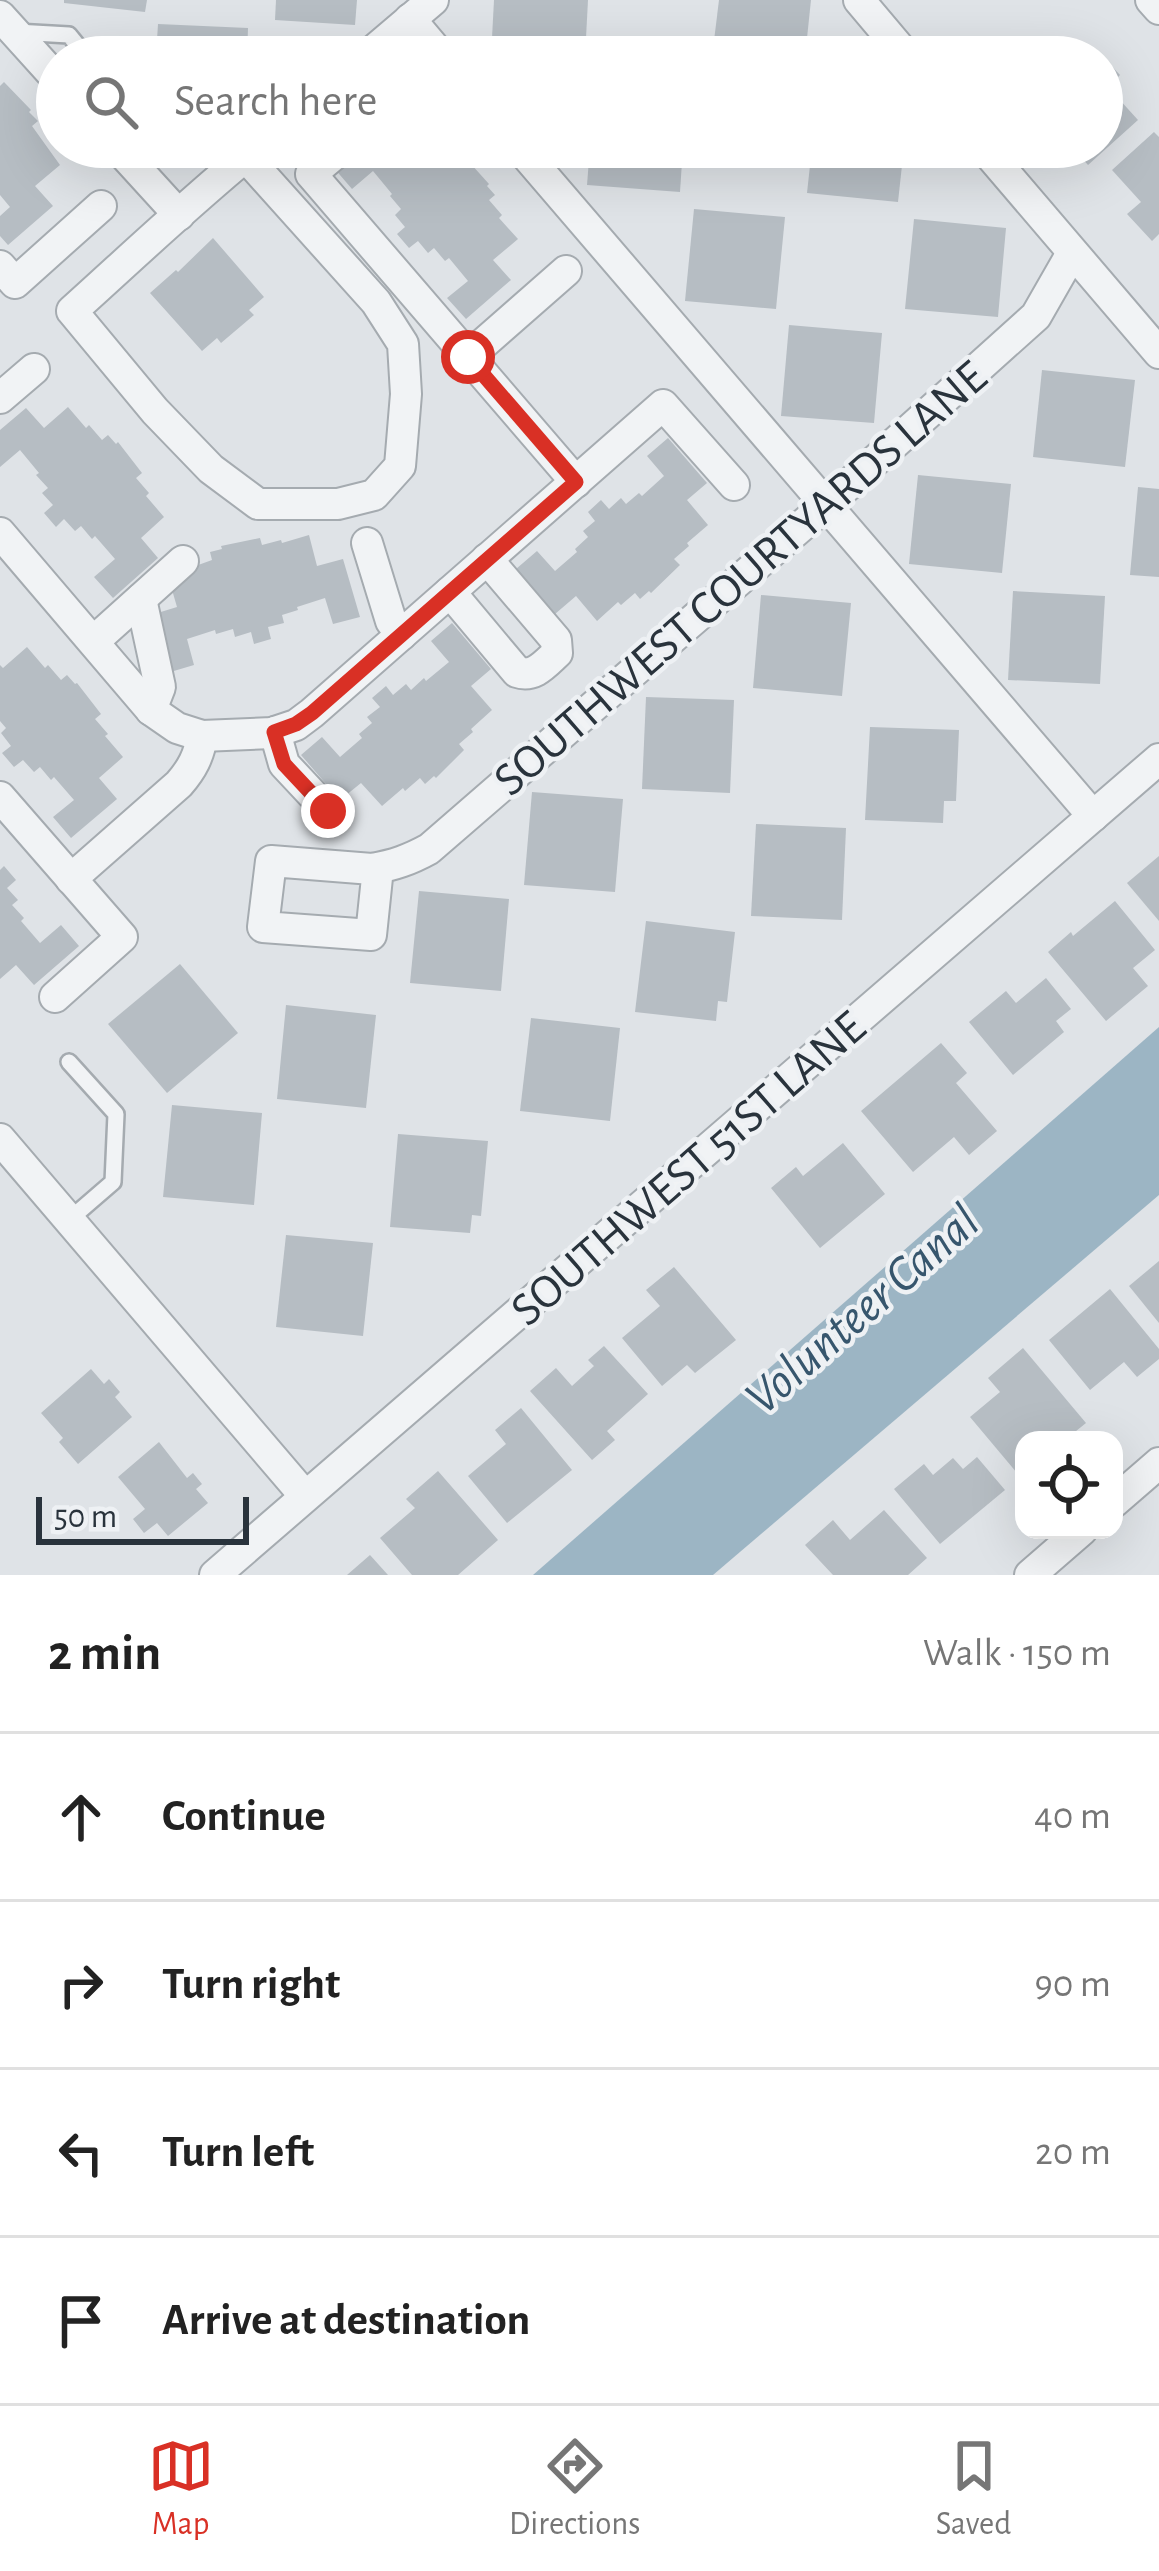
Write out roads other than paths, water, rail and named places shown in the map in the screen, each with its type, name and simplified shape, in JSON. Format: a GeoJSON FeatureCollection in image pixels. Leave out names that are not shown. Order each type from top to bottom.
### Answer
{"type":"FeatureCollection","features":[{"type":"Feature","properties":{"kind":"street"},"geometry":{"type":"LineString","coordinates":[[859,0],[889,36]]}},
{"type":"Feature","properties":{"kind":"street"},"geometry":{"type":"LineString","coordinates":[[1151,0],[1159,9]]}},
{"type":"Feature","properties":{"kind":"street"},"geometry":{"type":"LineString","coordinates":[[391,36],[421,10]]}},
{"type":"Feature","properties":{"kind":"street"},"geometry":{"type":"LineString","coordinates":[[8,24],[36,56]]}},
{"type":"Feature","properties":{"kind":"street"},"geometry":{"type":"LineString","coordinates":[[136,168],[178,215]]}},
{"type":"Feature","properties":{"kind":"street"},"geometry":{"type":"LineString","coordinates":[[232,168],[72,310],[155,411],[211,469],[257,504],[338,504],[374,495],[400,466],[406,394],[403,344],[376,302],[264,168]]}},
{"type":"Feature","properties":{"kind":"street"},"geometry":{"type":"LineString","coordinates":[[318,168],[311,174],[576,482]]}},
{"type":"Feature","properties":{"kind":"street"},"geometry":{"type":"LineString","coordinates":[[537,168],[1093,816]]}},
{"type":"Feature","properties":{"kind":"street"},"geometry":{"type":"LineString","coordinates":[[1001,168],[1159,353]]}},
{"type":"Feature","properties":{"kind":"street"},"geometry":{"type":"LineString","coordinates":[[0,266],[14,284],[101,206]]}},
{"type":"Feature","properties":{"kind":"street","name":"SOUTHWEST COURTYARDS LANE"},"geometry":{"type":"LineString","coordinates":[[378,868],[402,864],[429,848],[827,504],[1036,316],[1072,253]]}},
{"type":"Feature","properties":{"kind":"street"},"geometry":{"type":"LineString","coordinates":[[468,357],[566,271]]}},
{"type":"Feature","properties":{"kind":"street"},"geometry":{"type":"LineString","coordinates":[[0,398],[34,369]]}},
{"type":"Feature","properties":{"kind":"street"},"geometry":{"type":"LineString","coordinates":[[0,532],[151,710],[177,728],[202,736],[274,732],[312,713],[663,405],[734,485]]}},
{"type":"Feature","properties":{"kind":"street"},"geometry":{"type":"LineString","coordinates":[[367,543],[391,621],[401,635]]}},
{"type":"Feature","properties":{"kind":"street"},"geometry":{"type":"LineString","coordinates":[[450,592],[518,672],[536,672],[557,653],[556,640],[488,559]]}},
{"type":"Feature","properties":{"kind":"street"},"geometry":{"type":"LineString","coordinates":[[94,641],[183,561]]}},
{"type":"Feature","properties":{"kind":"street"},"geometry":{"type":"LineString","coordinates":[[141,599],[160,687],[151,710]]}},
{"type":"Feature","properties":{"kind":"street"},"geometry":{"type":"LineString","coordinates":[[274,732],[284,764],[328,811]]}},
{"type":"Feature","properties":{"kind":"street"},"geometry":{"type":"LineString","coordinates":[[71,879],[179,784],[192,769],[202,736]]}},
{"type":"Feature","properties":{"kind":"street","name":"SOUTHWEST 51ST LANE"},"geometry":{"type":"LineString","coordinates":[[215,1575],[1159,759]]}},
{"type":"Feature","properties":{"kind":"street"},"geometry":{"type":"LineString","coordinates":[[0,797],[122,938],[55,997]]}},
{"type":"Feature","properties":{"kind":"street"},"geometry":{"type":"LineString","coordinates":[[0,1139],[305,1496]]}},
{"type":"Feature","properties":{"kind":"street"},"geometry":{"type":"LineString","coordinates":[[1123,1494],[1159,1463]]}},
{"type":"Feature","properties":{"kind":"street"},"geometry":{"type":"LineString","coordinates":[[1030,1575],[1072,1539]]}},
{"type":"Feature","properties":{"kind":"lane"},"geometry":{"type":"LineString","coordinates":[[8,24],[70,36]]}},
{"type":"Feature","properties":{"kind":"lane"},"geometry":{"type":"LineString","coordinates":[[69,1062],[116,1114],[117,1137],[113,1182],[69,1220]]}},
{"type":"Feature","properties":{"kind":"water","name":"Volunteer Canal"},"geometry":{"type":"Polygon","coordinates":[[[1159,1027],[1159,1195],[713,1575],[533,1575],[1159,1027]]]}}]}
